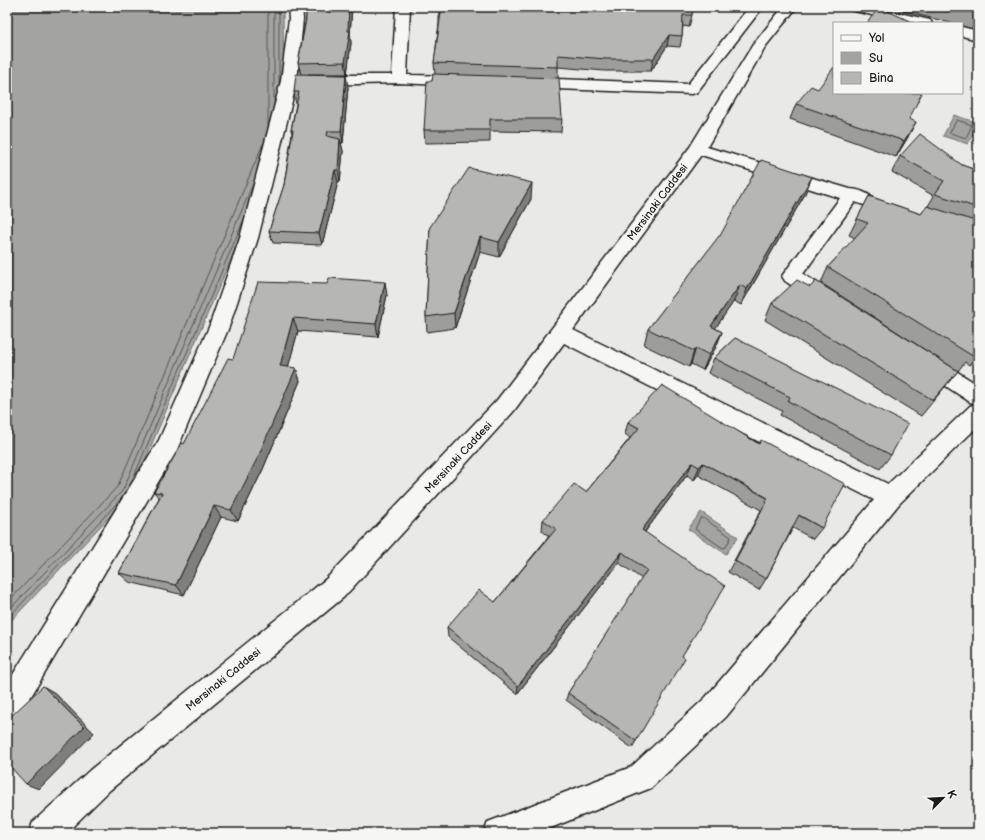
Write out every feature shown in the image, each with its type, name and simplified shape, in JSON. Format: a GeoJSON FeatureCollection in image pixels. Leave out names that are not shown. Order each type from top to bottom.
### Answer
{"type":"FeatureCollection","features":[{"type":"Feature","properties":{"kind":"street"},"geometry":{"type":"LineString","coordinates":[[7,710],[168,445],[219,327],[249,238],[289,81],[296,7]]}},
{"type":"Feature","properties":{"kind":"street"},"geometry":{"type":"LineString","coordinates":[[399,79],[403,7]]}},
{"type":"Feature","properties":{"kind":"street"},"geometry":{"type":"LineString","coordinates":[[518,83],[692,89],[756,7]]}},
{"type":"Feature","properties":{"kind":"street","name":"Mersinaki Caddesi"},"geometry":{"type":"LineString","coordinates":[[44,833],[100,780],[335,588],[505,406],[697,149],[759,46],[790,7]]}},
{"type":"Feature","properties":{"kind":"street"},"geometry":{"type":"LineString","coordinates":[[855,7],[921,22]]}},
{"type":"Feature","properties":{"kind":"street"},"geometry":{"type":"LineString","coordinates":[[963,31],[978,36]]}},
{"type":"Feature","properties":{"kind":"street"},"geometry":{"type":"LineString","coordinates":[[289,81],[399,79],[478,82]]}},
{"type":"Feature","properties":{"kind":"street"},"geometry":{"type":"LineString","coordinates":[[697,149],[852,194],[881,204]]}},
{"type":"Feature","properties":{"kind":"street"},"geometry":{"type":"LineString","coordinates":[[838,306],[792,276],[852,194]]}},
{"type":"Feature","properties":{"kind":"street"},"geometry":{"type":"LineString","coordinates":[[560,332],[891,497]]}},
{"type":"Feature","properties":{"kind":"street"},"geometry":{"type":"LineString","coordinates":[[912,354],[978,396]]}},
{"type":"Feature","properties":{"kind":"street"},"geometry":{"type":"LineString","coordinates":[[499,833],[642,778],[716,707],[891,497],[978,412]]}},
{"type":"Feature","properties":{"kind":"water"},"geometry":{"type":"Polygon","coordinates":[[[7,7],[283,7],[284,135],[130,495],[7,625],[7,7]]]}},
{"type":"Feature","properties":{"kind":"water"},"geometry":{"type":"Polygon","coordinates":[[[954,115],[978,123],[968,144],[943,136],[954,115]]]}},
{"type":"Feature","properties":{"kind":"water"},"geometry":{"type":"Polygon","coordinates":[[[701,512],[738,537],[726,554],[688,529],[701,512]]]}},
{"type":"Feature","properties":{"kind":"building"},"geometry":{"type":"Polygon","coordinates":[[[306,7],[349,7],[348,31],[350,31],[345,62],[298,63],[306,19],[306,7]]]}},
{"type":"Feature","properties":{"kind":"building"},"geometry":{"type":"Polygon","coordinates":[[[440,7],[692,7],[692,15],[683,15],[682,36],[669,35],[653,59],[606,59],[558,55],[558,67],[434,63],[441,12],[439,11],[440,7]]]}},
{"type":"Feature","properties":{"kind":"building"},"geometry":{"type":"Polygon","coordinates":[[[879,7],[912,22],[868,22],[879,7]]]}},
{"type":"Feature","properties":{"kind":"building"},"geometry":{"type":"Polygon","coordinates":[[[955,7],[978,7],[978,13],[955,7]]]}},
{"type":"Feature","properties":{"kind":"building"},"geometry":{"type":"Polygon","coordinates":[[[833,68],[833,94],[922,94],[909,119],[916,122],[904,141],[796,104],[811,86],[818,89],[833,68]]]}},
{"type":"Feature","properties":{"kind":"building"},"geometry":{"type":"Polygon","coordinates":[[[296,74],[346,75],[341,131],[328,131],[327,136],[340,139],[338,170],[335,170],[319,233],[269,231],[284,185],[293,130],[291,130],[299,92],[294,92],[296,74]]]}},
{"type":"Feature","properties":{"kind":"building"},"geometry":{"type":"Polygon","coordinates":[[[433,74],[559,78],[562,119],[490,119],[490,130],[424,130],[427,81],[432,81],[433,74]]]}},
{"type":"Feature","properties":{"kind":"building"},"geometry":{"type":"Polygon","coordinates":[[[920,134],[962,165],[978,171],[978,208],[935,194],[944,181],[900,156],[920,134]]]}},
{"type":"Feature","properties":{"kind":"building"},"geometry":{"type":"Polygon","coordinates":[[[761,160],[812,177],[747,289],[740,285],[711,326],[722,332],[709,355],[696,348],[694,351],[648,329],[720,236],[761,160]]]}},
{"type":"Feature","properties":{"kind":"building"},"geometry":{"type":"Polygon","coordinates":[[[469,168],[532,183],[499,242],[480,237],[454,313],[426,317],[430,227],[469,168]]]}},
{"type":"Feature","properties":{"kind":"building"},"geometry":{"type":"Polygon","coordinates":[[[869,196],[921,214],[927,206],[978,222],[978,347],[971,355],[828,267],[868,223],[857,219],[869,196]]]}},
{"type":"Feature","properties":{"kind":"building"},"geometry":{"type":"Polygon","coordinates":[[[329,278],[385,282],[376,324],[293,318],[280,366],[296,368],[258,457],[231,510],[214,506],[176,585],[119,573],[162,493],[154,492],[182,443],[184,444],[228,358],[233,359],[258,282],[327,284],[329,278]]]}},
{"type":"Feature","properties":{"kind":"building"},"geometry":{"type":"Polygon","coordinates":[[[797,280],[810,287],[816,281],[958,371],[933,400],[772,303],[797,280]]]}},
{"type":"Feature","properties":{"kind":"building"},"geometry":{"type":"Polygon","coordinates":[[[735,338],[908,424],[891,455],[788,401],[790,397],[714,358],[735,338]]]}},
{"type":"Feature","properties":{"kind":"building"},"geometry":{"type":"Polygon","coordinates":[[[662,385],[759,444],[761,440],[845,484],[822,528],[799,515],[766,579],[735,561],[768,498],[703,463],[699,467],[692,463],[642,530],[725,586],[682,656],[685,658],[636,741],[568,693],[647,570],[622,552],[518,686],[447,627],[479,590],[495,602],[556,529],[543,520],[574,484],[586,492],[639,428],[628,422],[662,385]]]}},
{"type":"Feature","properties":{"kind":"building"},"geometry":{"type":"Polygon","coordinates":[[[43,686],[84,727],[26,784],[7,763],[7,720],[43,686]]]}}]}
